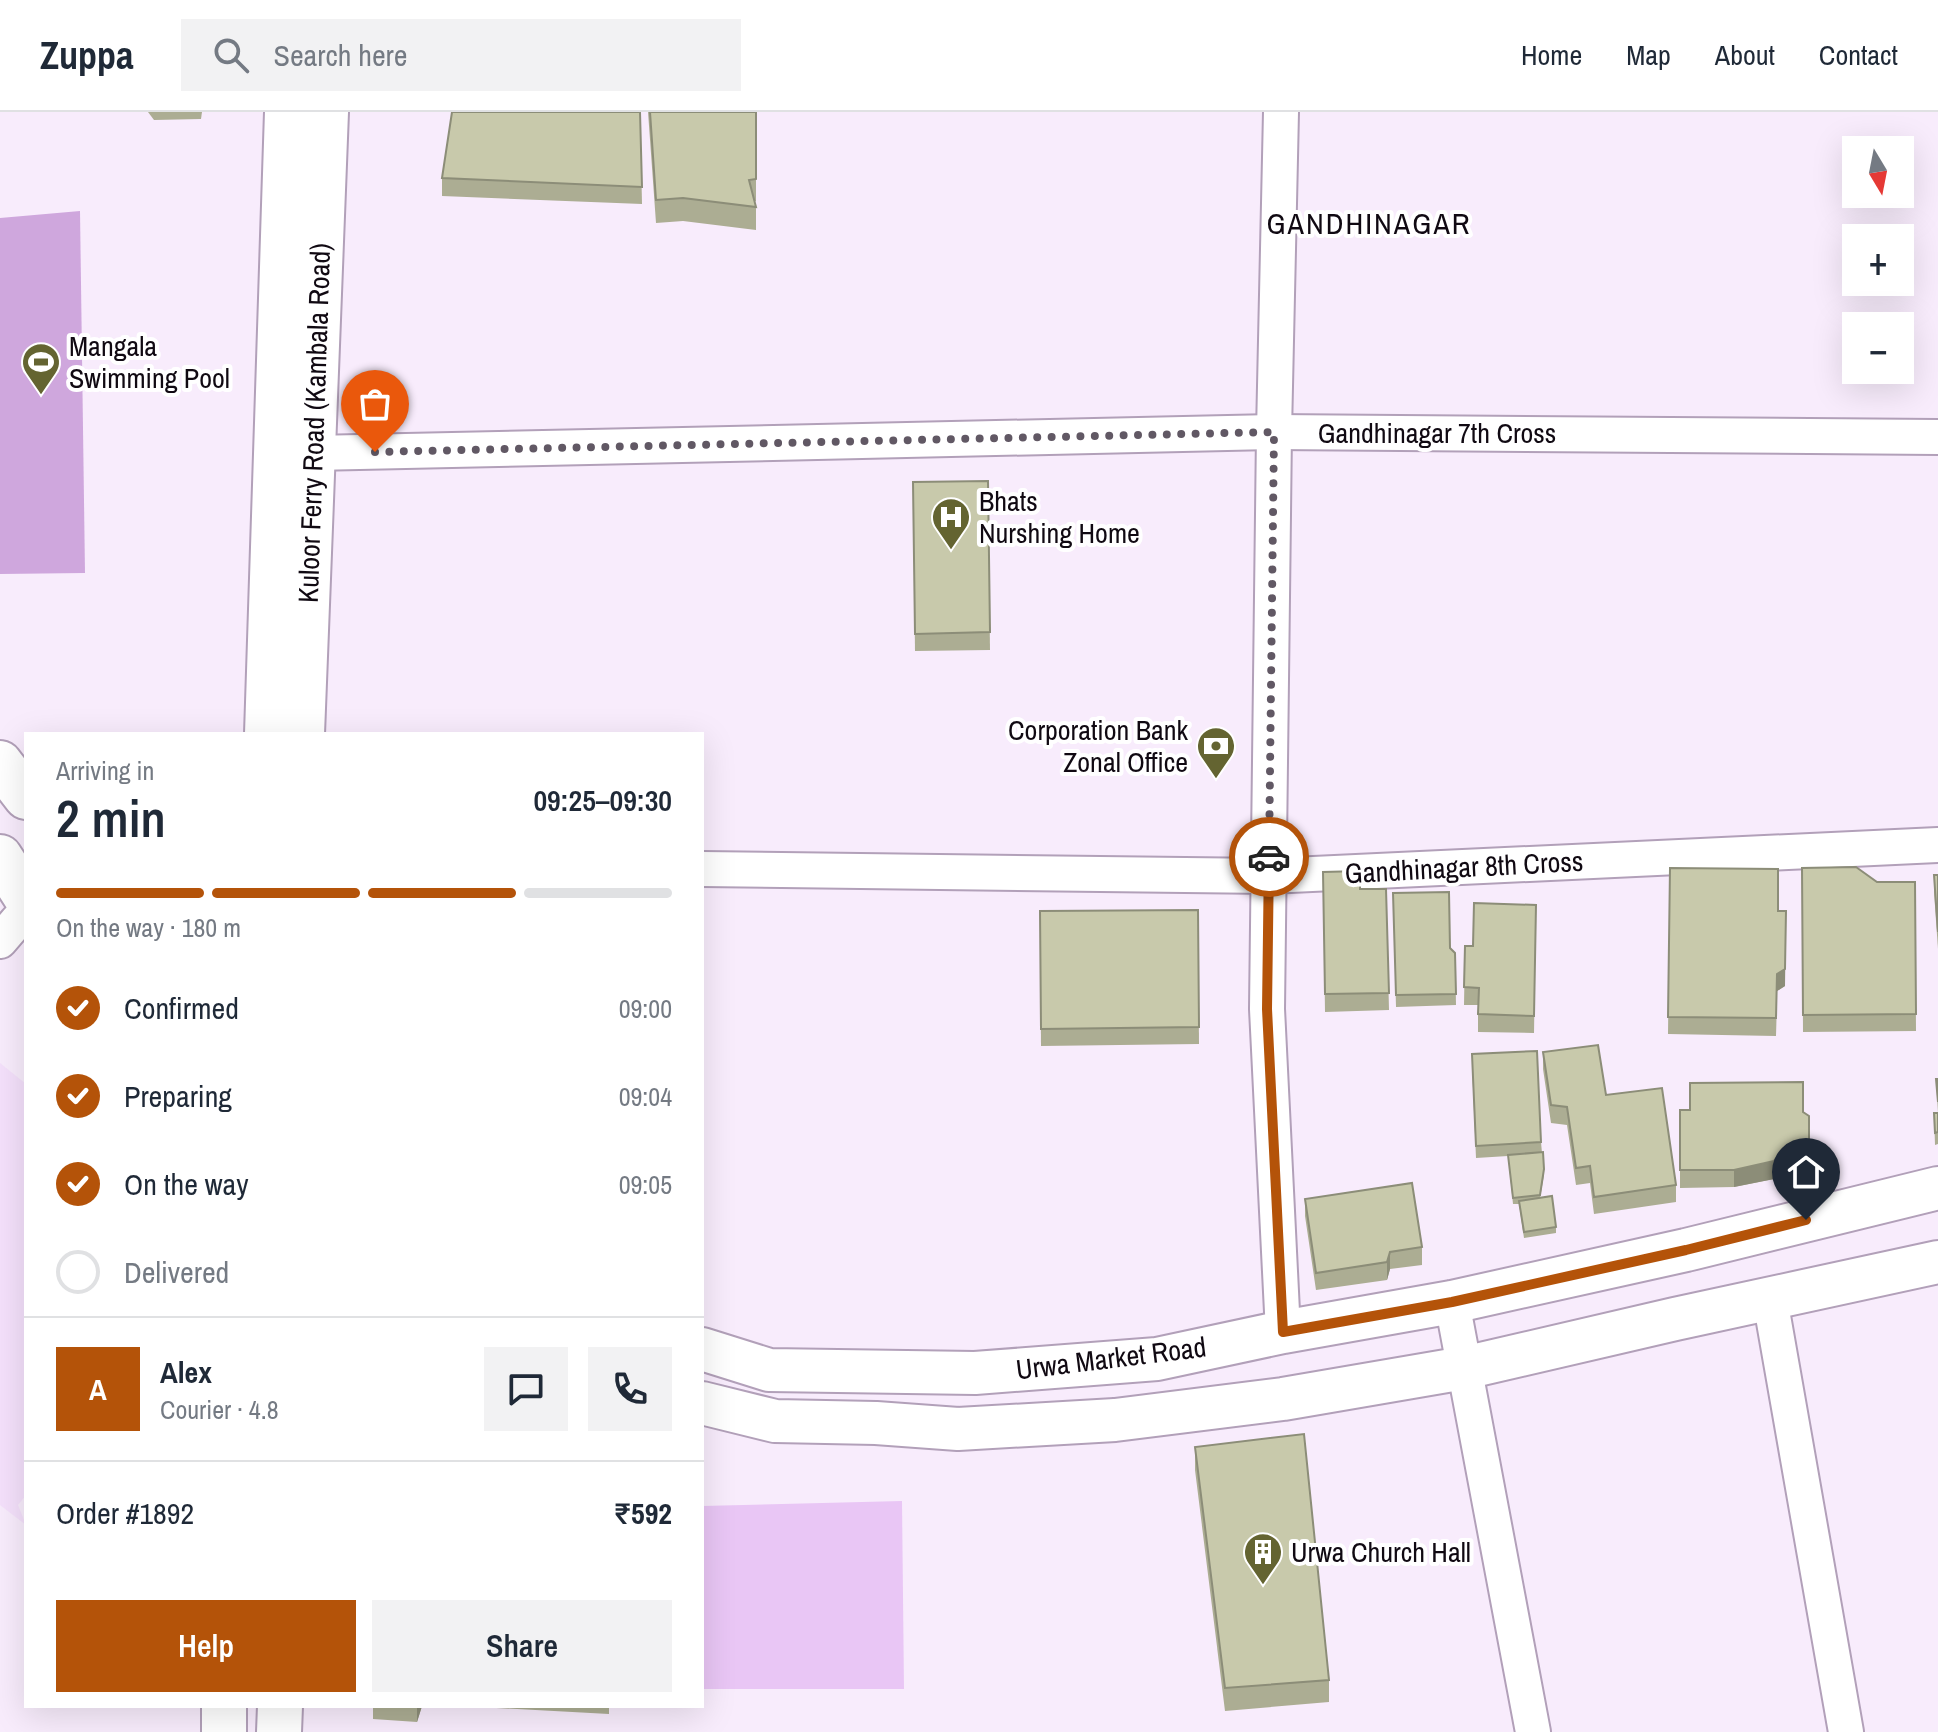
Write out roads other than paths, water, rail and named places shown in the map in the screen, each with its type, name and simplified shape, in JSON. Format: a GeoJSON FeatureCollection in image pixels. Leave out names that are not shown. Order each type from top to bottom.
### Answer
{"type":"FeatureCollection","features":[{"type":"Feature","properties":{"kind":"main road","name":"Kuloor Ferry Road (Kambala Road)"},"geometry":{"type":"LineString","coordinates":[[267,732],[287,112]]}},
{"type":"Feature","properties":{"kind":"main road","name":"Kuloor Ferry Road (Kambala Road)"},"geometry":{"type":"LineString","coordinates":[[302,732],[326,112]]}},
{"type":"Feature","properties":{"kind":"main road"},"geometry":{"type":"LineString","coordinates":[[0,763],[24,794]]}},
{"type":"Feature","properties":{"kind":"main road"},"geometry":{"type":"LineString","coordinates":[[0,857],[24,894]]}},
{"type":"Feature","properties":{"kind":"main road"},"geometry":{"type":"LineString","coordinates":[[224,1708],[224,1732]]}},
{"type":"Feature","properties":{"kind":"main road"},"geometry":{"type":"LineString","coordinates":[[279,1732],[280,1708]]}},
{"type":"Feature","properties":{"kind":"street"},"geometry":{"type":"LineString","coordinates":[[1281,112],[1267,1009],[1283,1332]]}},
{"type":"Feature","properties":{"kind":"street","name":"Gandhinagar 7th Cross"},"geometry":{"type":"LineString","coordinates":[[313,453],[1274,432],[1938,437]]}},
{"type":"Feature","properties":{"kind":"street","name":"Gandhinagar 8th Cross"},"geometry":{"type":"LineString","coordinates":[[704,869],[1269,876],[1938,845]]}},
{"type":"Feature","properties":{"kind":"street"},"geometry":{"type":"LineString","coordinates":[[0,941],[18,920],[24,919]]}},
{"type":"Feature","properties":{"kind":"street","name":"Urwa Market Road"},"geometry":{"type":"LineString","coordinates":[[704,1350],[769,1370],[957,1373],[1157,1359],[1283,1332],[1452,1302],[1686,1250],[1938,1188]]}},
{"type":"Feature","properties":{"kind":"street"},"geometry":{"type":"LineString","coordinates":[[704,1403],[775,1421],[876,1423],[958,1429],[1130,1418],[1283,1399],[1464,1368],[1938,1262]]}},
{"type":"Feature","properties":{"kind":"street"},"geometry":{"type":"LineString","coordinates":[[1770,1299],[1846,1732]]}},
{"type":"Feature","properties":{"kind":"street"},"geometry":{"type":"LineString","coordinates":[[1452,1302],[1533,1732]]}},
{"type":"Feature","properties":{"kind":"street"},"geometry":{"type":"LineString","coordinates":[[957,1373],[958,1429]]}},
{"type":"Feature","properties":{"kind":"place","name":"Mangala Swimming Pool"},"geometry":{"type":"Point","coordinates":[41,396]}},
{"type":"Feature","properties":{"kind":"place","name":"Bhats Nurshing Home"},"geometry":{"type":"Point","coordinates":[951,551]}},
{"type":"Feature","properties":{"kind":"place","name":"Corporation Bank Zonal Office"},"geometry":{"type":"Point","coordinates":[1216,780]}},
{"type":"Feature","properties":{"kind":"place","name":"Urwa Church Hall"},"geometry":{"type":"Point","coordinates":[1263,1586]}},
{"type":"Feature","properties":{"kind":"district","name":"GANDHINAGAR"},"geometry":{"type":"Point","coordinates":[1369,223]}}]}
